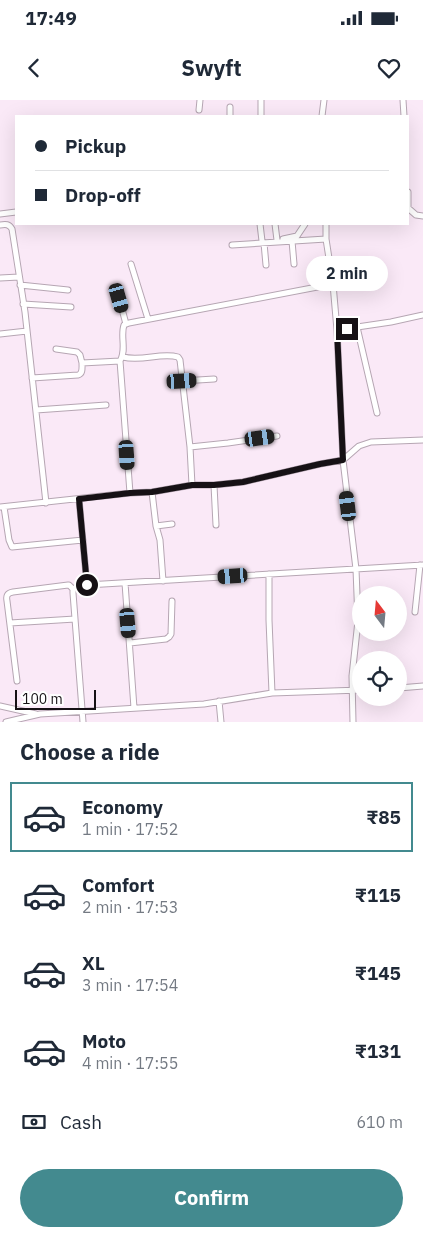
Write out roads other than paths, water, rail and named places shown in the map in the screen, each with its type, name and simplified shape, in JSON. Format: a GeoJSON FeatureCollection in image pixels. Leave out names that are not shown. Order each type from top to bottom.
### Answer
{"type":"FeatureCollection","features":[{"type":"Feature","properties":{"kind":"street"},"geometry":{"type":"LineString","coordinates":[[199,110],[200,100]]}},
{"type":"Feature","properties":{"kind":"street"},"geometry":{"type":"LineString","coordinates":[[261,100],[261,115]]}},
{"type":"Feature","properties":{"kind":"street"},"geometry":{"type":"LineString","coordinates":[[322,115],[324,100]]}},
{"type":"Feature","properties":{"kind":"street"},"geometry":{"type":"LineString","coordinates":[[402,100],[404,115]]}},
{"type":"Feature","properties":{"kind":"street"},"geometry":{"type":"LineString","coordinates":[[230,107],[230,115]]}},
{"type":"Feature","properties":{"kind":"street"},"geometry":{"type":"LineString","coordinates":[[409,209],[416,215],[423,216]]}},
{"type":"Feature","properties":{"kind":"street"},"geometry":{"type":"LineString","coordinates":[[0,214],[15,212]]}},
{"type":"Feature","properties":{"kind":"street"},"geometry":{"type":"LineString","coordinates":[[0,224],[7,224],[12,229],[27,331],[46,503]]}},
{"type":"Feature","properties":{"kind":"street"},"geometry":{"type":"LineString","coordinates":[[260,225],[266,265]]}},
{"type":"Feature","properties":{"kind":"street"},"geometry":{"type":"LineString","coordinates":[[275,225],[277,240]]}},
{"type":"Feature","properties":{"kind":"street"},"geometry":{"type":"LineString","coordinates":[[232,245],[297,236],[304,225]]}},
{"type":"Feature","properties":{"kind":"street"},"geometry":{"type":"LineString","coordinates":[[326,225],[337,330],[343,460],[356,569],[358,621],[355,651]]}},
{"type":"Feature","properties":{"kind":"street"},"geometry":{"type":"LineString","coordinates":[[263,242],[326,239]]}},
{"type":"Feature","properties":{"kind":"street"},"geometry":{"type":"LineString","coordinates":[[292,241],[294,264]]}},
{"type":"Feature","properties":{"kind":"street"},"geometry":{"type":"LineString","coordinates":[[131,264],[148,319]]}},
{"type":"Feature","properties":{"kind":"street"},"geometry":{"type":"LineString","coordinates":[[0,278],[19,276]]}},
{"type":"Feature","properties":{"kind":"street"},"geometry":{"type":"LineString","coordinates":[[130,493],[122,359],[123,326],[148,319],[333,284]]}},
{"type":"Feature","properties":{"kind":"street"},"geometry":{"type":"LineString","coordinates":[[20,285],[68,290]]}},
{"type":"Feature","properties":{"kind":"street"},"geometry":{"type":"LineString","coordinates":[[119,298],[126,324]]}},
{"type":"Feature","properties":{"kind":"street"},"geometry":{"type":"LineString","coordinates":[[23,304],[71,307]]}},
{"type":"Feature","properties":{"kind":"street"},"geometry":{"type":"LineString","coordinates":[[337,330],[423,315]]}},
{"type":"Feature","properties":{"kind":"street"},"geometry":{"type":"LineString","coordinates":[[357,327],[377,412]]}},
{"type":"Feature","properties":{"kind":"street"},"geometry":{"type":"LineString","coordinates":[[0,334],[27,331]]}},
{"type":"Feature","properties":{"kind":"street"},"geometry":{"type":"LineString","coordinates":[[32,378],[78,376],[82,373],[82,363],[77,352],[56,349]]}},
{"type":"Feature","properties":{"kind":"street"},"geometry":{"type":"LineString","coordinates":[[82,363],[178,357],[190,447],[192,485]]}},
{"type":"Feature","properties":{"kind":"street"},"geometry":{"type":"LineString","coordinates":[[182,381],[214,379]]}},
{"type":"Feature","properties":{"kind":"street"},"geometry":{"type":"LineString","coordinates":[[36,410],[106,404]]}},
{"type":"Feature","properties":{"kind":"street"},"geometry":{"type":"LineString","coordinates":[[190,447],[277,436]]}},
{"type":"Feature","properties":{"kind":"street"},"geometry":{"type":"LineString","coordinates":[[83,540],[12,547],[2,507],[152,492],[192,485],[243,482],[343,460],[360,446],[371,442],[423,440]]}},
{"type":"Feature","properties":{"kind":"street"},"geometry":{"type":"LineString","coordinates":[[214,485],[216,525]]}},
{"type":"Feature","properties":{"kind":"street"},"geometry":{"type":"LineString","coordinates":[[152,492],[156,526],[160,540],[163,581]]}},
{"type":"Feature","properties":{"kind":"street"},"geometry":{"type":"LineString","coordinates":[[79,499],[87,585]]}},
{"type":"Feature","properties":{"kind":"street"},"geometry":{"type":"LineString","coordinates":[[156,526],[172,524]]}},
{"type":"Feature","properties":{"kind":"street"},"geometry":{"type":"LineString","coordinates":[[73,589],[87,585],[421,565],[415,612]]}},
{"type":"Feature","properties":{"kind":"street"},"geometry":{"type":"LineString","coordinates":[[269,574],[272,693]]}},
{"type":"Feature","properties":{"kind":"street"},"geometry":{"type":"LineString","coordinates":[[125,583],[134,708]]}},
{"type":"Feature","properties":{"kind":"street"},"geometry":{"type":"LineString","coordinates":[[17,681],[6,598],[8,593],[68,585],[73,589]]}},
{"type":"Feature","properties":{"kind":"street"},"geometry":{"type":"LineString","coordinates":[[73,589],[83,722]]}},
{"type":"Feature","properties":{"kind":"street"},"geometry":{"type":"LineString","coordinates":[[130,642],[166,639],[169,637],[171,634],[172,601]]}},
{"type":"Feature","properties":{"kind":"street"},"geometry":{"type":"LineString","coordinates":[[10,623],[75,619]]}},
{"type":"Feature","properties":{"kind":"street"},"geometry":{"type":"LineString","coordinates":[[407,687],[423,686]]}},
{"type":"Feature","properties":{"kind":"street"},"geometry":{"type":"LineString","coordinates":[[6,722],[38,714],[204,704],[272,693],[352,691]]}},
{"type":"Feature","properties":{"kind":"street"},"geometry":{"type":"LineString","coordinates":[[219,701],[221,722]]}},
{"type":"Feature","properties":{"kind":"street"},"geometry":{"type":"LineString","coordinates":[[0,706],[38,714]]}},
{"type":"Feature","properties":{"kind":"street"},"geometry":{"type":"LineString","coordinates":[[352,706],[353,722]]}}]}
